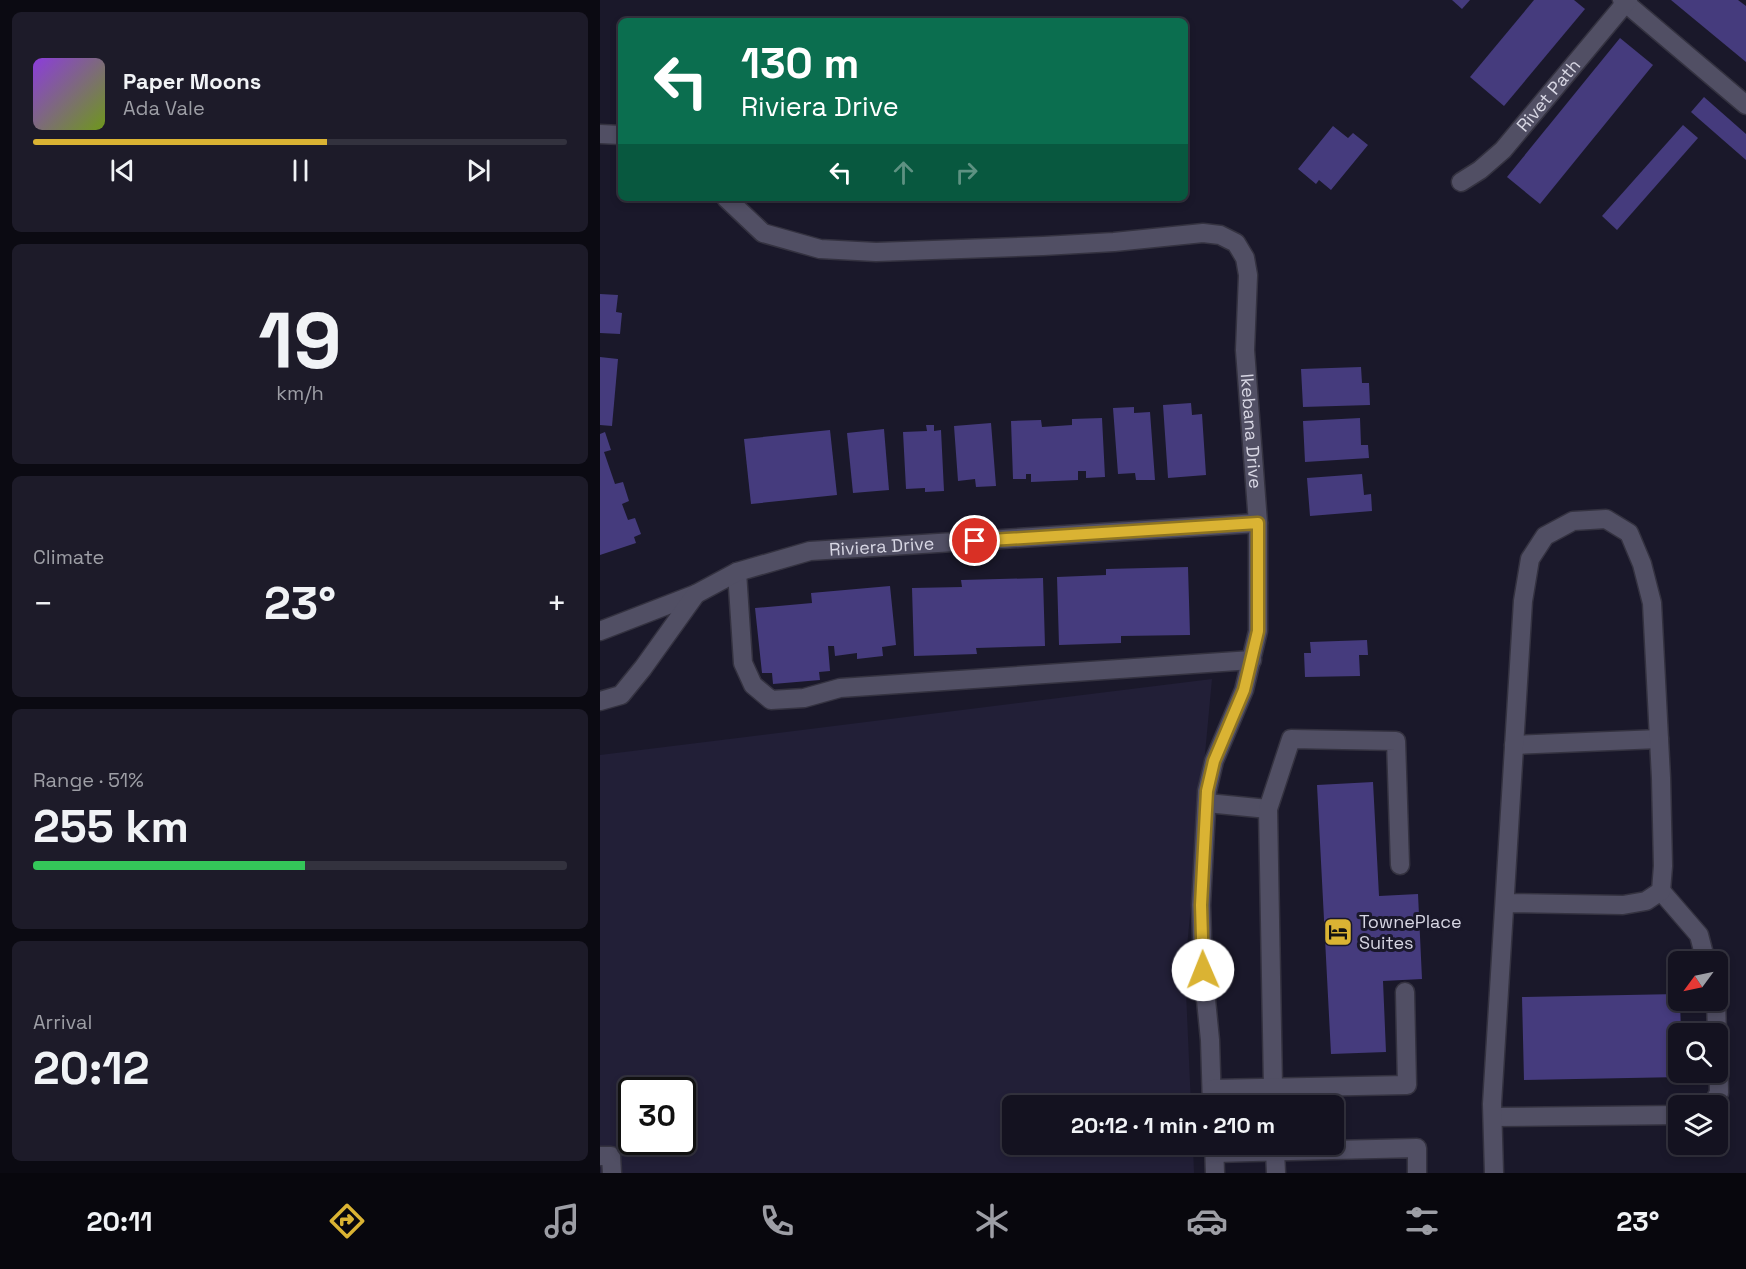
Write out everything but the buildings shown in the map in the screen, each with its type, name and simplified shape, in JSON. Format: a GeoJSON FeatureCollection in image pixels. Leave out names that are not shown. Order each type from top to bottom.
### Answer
{"type":"FeatureCollection","features":[{"type":"Feature","properties":{"kind":"street"},"geometry":{"type":"LineString","coordinates":[[1625,1],[1746,105]]}},
{"type":"Feature","properties":{"kind":"street","name":"Rivet Path"},"geometry":{"type":"LineString","coordinates":[[1461,182],[1480,170],[1503,150],[1625,1]]}},
{"type":"Feature","properties":{"kind":"street"},"geometry":{"type":"LineString","coordinates":[[600,134],[618,135]]}},
{"type":"Feature","properties":{"kind":"street","name":"Ikebana Drive"},"geometry":{"type":"LineString","coordinates":[[729,201],[763,233],[820,249],[876,252],[1043,246],[1114,242],[1203,232],[1220,235],[1236,243],[1245,258],[1248,275],[1245,350],[1258,523],[1258,631],[1244,690],[1214,761],[1207,791],[1201,905],[1212,1095]]}},
{"type":"Feature","properties":{"kind":"street"},"geometry":{"type":"LineString","coordinates":[[1494,1173],[1492,1117],[1523,601],[1530,559],[1545,536],[1573,521],[1606,519],[1629,533],[1642,564],[1652,603],[1663,866],[1661,891],[1699,935],[1703,951]]}},
{"type":"Feature","properties":{"kind":"street","name":"Riviera Drive"},"geometry":{"type":"LineString","coordinates":[[603,694],[621,695],[696,594],[737,572],[810,551],[1258,523]]}},
{"type":"Feature","properties":{"kind":"street"},"geometry":{"type":"LineString","coordinates":[[737,572],[743,663],[753,685],[771,700],[804,698],[840,688],[1252,660]]}},
{"type":"Feature","properties":{"kind":"street"},"geometry":{"type":"LineString","coordinates":[[600,631],[696,594]]}},
{"type":"Feature","properties":{"kind":"street"},"geometry":{"type":"LineString","coordinates":[[1274,1088],[1268,809],[1291,739],[1396,741],[1400,865]]}},
{"type":"Feature","properties":{"kind":"street"},"geometry":{"type":"LineString","coordinates":[[1514,745],[1659,739]]}},
{"type":"Feature","properties":{"kind":"street"},"geometry":{"type":"LineString","coordinates":[[1207,803],[1268,809]]}},
{"type":"Feature","properties":{"kind":"street"},"geometry":{"type":"LineString","coordinates":[[1505,903],[1623,905],[1646,901],[1661,891]]}},
{"type":"Feature","properties":{"kind":"street"},"geometry":{"type":"LineString","coordinates":[[1226,1095],[1274,1088],[1407,1085],[1405,992]]}},
{"type":"Feature","properties":{"kind":"street"},"geometry":{"type":"LineString","coordinates":[[1492,1117],[1668,1115]]}},
{"type":"Feature","properties":{"kind":"street"},"geometry":{"type":"LineString","coordinates":[[1344,1150],[1417,1148],[1417,1173]]}},
{"type":"Feature","properties":{"kind":"street"},"geometry":{"type":"LineString","coordinates":[[1214,1155],[1215,1173]]}},
{"type":"Feature","properties":{"kind":"street"},"geometry":{"type":"LineString","coordinates":[[1275,1155],[1276,1173]]}},
{"type":"Feature","properties":{"kind":"shaded area"},"geometry":{"type":"Polygon","coordinates":[[[1212,679],[1185,969],[1191,1095],[1002,1095],[1002,1155],[1193,1155],[1194,1173],[600,1173],[600,755],[1212,679]]]}},
{"type":"Feature","properties":{"kind":"place","name":"TownePlace Suites"},"geometry":{"type":"Point","coordinates":[1338,932]}},
{"type":"Feature","properties":{"kind":"route"},"geometry":{"type":"LineString","coordinates":[[975,541],[1258,523],[1258,631],[1244,690],[1214,761],[1207,791],[1201,905],[1203,970]]}}]}
